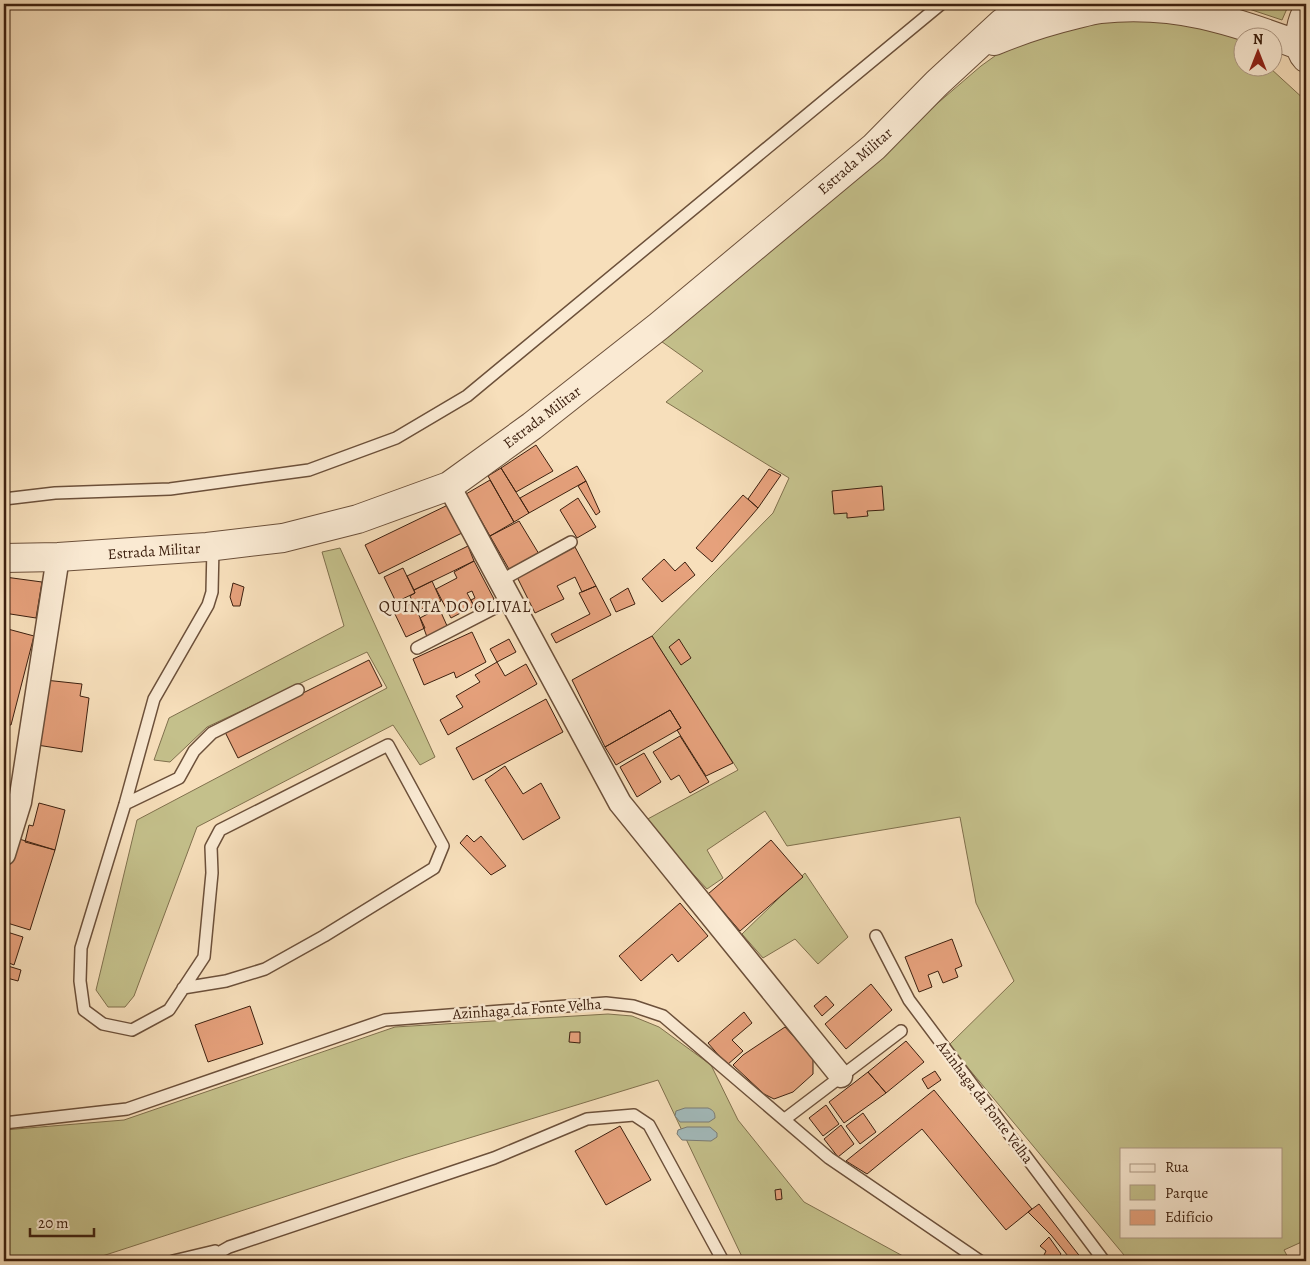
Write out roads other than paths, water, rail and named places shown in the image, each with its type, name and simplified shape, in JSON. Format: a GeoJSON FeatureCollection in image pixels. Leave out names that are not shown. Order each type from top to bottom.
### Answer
{"type":"FeatureCollection","features":[{"type":"Feature","properties":{"kind":"street","name":"Estrada Militar"},"geometry":{"type":"LineString","coordinates":[[4,558],[58,557],[213,547],[283,538],[325,529],[358,519],[449,486],[532,426],[711,282],[874,146],[937,83],[1002,23],[1028,4]]}},
{"type":"Feature","properties":{"kind":"street","name":"Estrada Militar"},"geometry":{"type":"LineString","coordinates":[[976,48],[1038,24],[1099,9],[1163,7],[1225,19],[1304,56]]}},
{"type":"Feature","properties":{"kind":"street","name":"Estrada Militar"},"geometry":{"type":"LineString","coordinates":[[1304,56],[1300,32],[1306,13]]}},
{"type":"Feature","properties":{"kind":"street"},"geometry":{"type":"LineString","coordinates":[[449,486],[620,803],[841,1076]]}},
{"type":"Feature","properties":{"kind":"street"},"geometry":{"type":"LineString","coordinates":[[4,854],[20,802],[58,557]]}},
{"type":"Feature","properties":{"kind":"lane"},"geometry":{"type":"LineString","coordinates":[[4,499],[55,493],[170,489],[309,470],[396,438],[467,396],[941,4]]}},
{"type":"Feature","properties":{"kind":"lane"},"geometry":{"type":"LineString","coordinates":[[417,648],[505,591],[571,542]]}},
{"type":"Feature","properties":{"kind":"lane"},"geometry":{"type":"LineString","coordinates":[[184,988],[226,981],[265,969],[324,936],[434,868],[443,846],[388,745],[220,830],[210,847],[212,873],[204,957],[169,1010],[132,1030],[103,1024],[84,1010],[80,981],[81,948],[125,804],[154,699],[208,605],[212,592],[213,547]]}},
{"type":"Feature","properties":{"kind":"lane"},"geometry":{"type":"LineString","coordinates":[[125,804],[179,778],[194,751],[212,733],[298,690]]}},
{"type":"Feature","properties":{"kind":"lane","name":"Azinhaga da Fonte Velha"},"geometry":{"type":"LineString","coordinates":[[876,936],[909,1000],[1104,1261]]}},
{"type":"Feature","properties":{"kind":"lane","name":"Azinhaga da Fonte Velha"},"geometry":{"type":"LineString","coordinates":[[4,1123],[127,1110],[385,1020],[606,1003],[633,1006],[662,1016],[830,1158],[980,1261]]}},
{"type":"Feature","properties":{"kind":"lane"},"geometry":{"type":"LineString","coordinates":[[784,1119],[901,1031]]}},
{"type":"Feature","properties":{"kind":"lane"},"geometry":{"type":"LineString","coordinates":[[173,1261],[229,1247],[494,1158],[587,1119],[634,1115],[649,1126],[723,1261]]}},
{"type":"Feature","properties":{"kind":"lane"},"geometry":{"type":"LineString","coordinates":[[204,1261],[229,1247]]}},
{"type":"Feature","properties":{"kind":"water"},"geometry":{"type":"Polygon","coordinates":[[[685,1108],[708,1108],[715,1116],[709,1122],[680,1122],[675,1116],[676,1111],[685,1108]]]}},
{"type":"Feature","properties":{"kind":"water"},"geometry":{"type":"Polygon","coordinates":[[[687,1127],[710,1127],[717,1133],[717,1137],[711,1141],[682,1140],[677,1134],[678,1130],[687,1127]]]}},
{"type":"Feature","properties":{"kind":"district","name":"QUINTA DO OLIVAL"},"geometry":{"type":"Point","coordinates":[455,607]}}]}
